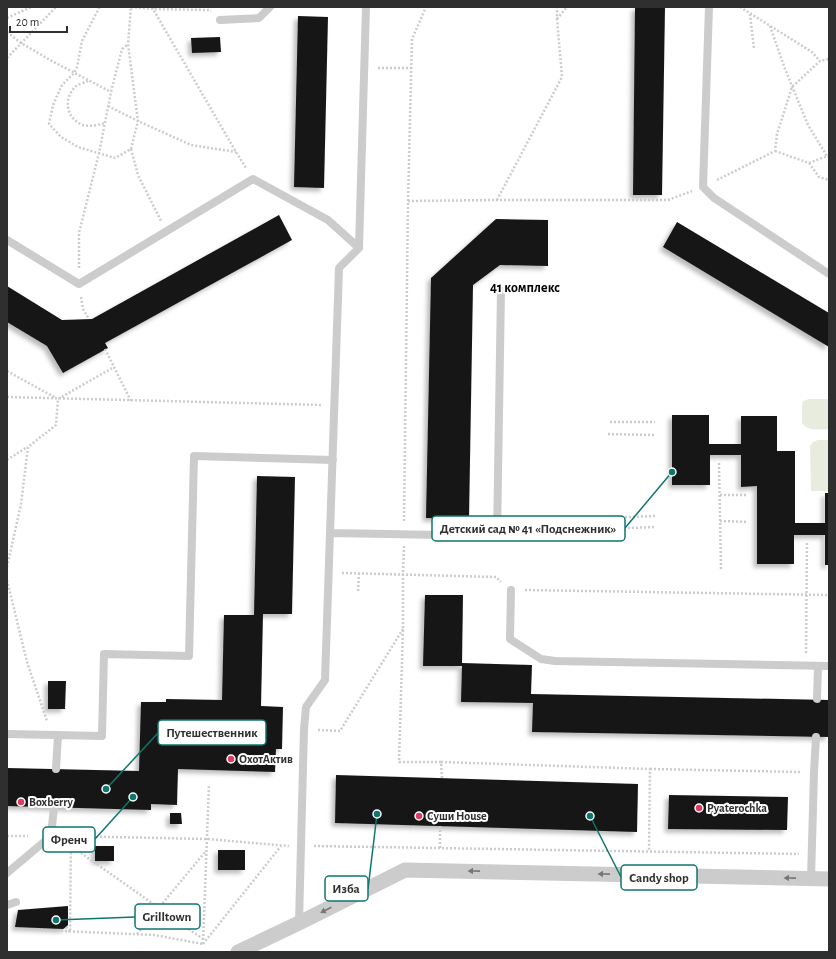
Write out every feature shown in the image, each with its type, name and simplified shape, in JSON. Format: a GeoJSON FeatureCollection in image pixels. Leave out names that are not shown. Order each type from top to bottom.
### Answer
{"type":"FeatureCollection","features":[{"type":"Feature","properties":{"kind":"street"},"geometry":{"type":"LineString","coordinates":[[238,952],[405,870],[829,879]]}},
{"type":"Feature","properties":{"kind":"lane"},"geometry":{"type":"LineString","coordinates":[[220,20],[259,18],[270,7]]}},
{"type":"Feature","properties":{"kind":"lane"},"geometry":{"type":"LineString","coordinates":[[299,923],[304,728],[306,707],[325,680],[339,268],[359,248],[366,7]]}},
{"type":"Feature","properties":{"kind":"lane"},"geometry":{"type":"LineString","coordinates":[[709,7],[703,187],[714,198],[829,274]]}},
{"type":"Feature","properties":{"kind":"lane"},"geometry":{"type":"LineString","coordinates":[[7,240],[79,284],[253,179],[328,220],[359,248]]}},
{"type":"Feature","properties":{"kind":"lane"},"geometry":{"type":"LineString","coordinates":[[331,533],[497,536],[500,290]]}},
{"type":"Feature","properties":{"kind":"lane"},"geometry":{"type":"LineString","coordinates":[[7,734],[102,736],[104,654],[189,656],[194,456],[333,460]]}},
{"type":"Feature","properties":{"kind":"lane"},"geometry":{"type":"LineString","coordinates":[[511,590],[510,639],[541,659],[555,661],[829,666]]}},
{"type":"Feature","properties":{"kind":"lane"},"geometry":{"type":"LineString","coordinates":[[817,699],[818,666]]}},
{"type":"Feature","properties":{"kind":"lane"},"geometry":{"type":"LineString","coordinates":[[55,735],[56,769]]}},
{"type":"Feature","properties":{"kind":"lane"},"geometry":{"type":"LineString","coordinates":[[811,879],[816,737]]}},
{"type":"Feature","properties":{"kind":"lane"},"geometry":{"type":"LineString","coordinates":[[7,873],[51,836],[54,808]]}},
{"type":"Feature","properties":{"kind":"lane"},"geometry":{"type":"LineString","coordinates":[[7,905],[16,902]]}},
{"type":"Feature","properties":{"kind":"path"},"geometry":{"type":"LineString","coordinates":[[7,18],[31,7]]}},
{"type":"Feature","properties":{"kind":"path"},"geometry":{"type":"LineString","coordinates":[[7,58],[56,7]]}},
{"type":"Feature","properties":{"kind":"path"},"geometry":{"type":"LineString","coordinates":[[99,7],[82,40],[78,67],[62,85],[53,105],[49,124],[61,137],[78,147],[115,158],[131,149]]}},
{"type":"Feature","properties":{"kind":"path"},"geometry":{"type":"LineString","coordinates":[[166,231],[138,176],[131,149],[138,121],[128,44],[130,7],[210,10],[220,20]]}},
{"type":"Feature","properties":{"kind":"path"},"geometry":{"type":"LineString","coordinates":[[426,7],[412,39],[408,201],[403,628],[399,762],[814,772]]}},
{"type":"Feature","properties":{"kind":"path"},"geometry":{"type":"LineString","coordinates":[[497,200],[562,77],[557,7]]}},
{"type":"Feature","properties":{"kind":"path"},"geometry":{"type":"LineString","coordinates":[[557,19],[567,7]]}},
{"type":"Feature","properties":{"kind":"path"},"geometry":{"type":"LineString","coordinates":[[740,7],[812,52],[820,61]]}},
{"type":"Feature","properties":{"kind":"path"},"geometry":{"type":"LineString","coordinates":[[154,8],[253,179]]}},
{"type":"Feature","properties":{"kind":"path"},"geometry":{"type":"LineString","coordinates":[[750,13],[754,50]]}},
{"type":"Feature","properties":{"kind":"path"},"geometry":{"type":"LineString","coordinates":[[770,26],[785,69],[808,125],[828,157],[808,163]]}},
{"type":"Feature","properties":{"kind":"path"},"geometry":{"type":"LineString","coordinates":[[7,32],[21,43],[110,92]]}},
{"type":"Feature","properties":{"kind":"path"},"geometry":{"type":"LineString","coordinates":[[89,319],[83,309],[79,284],[79,233],[99,153],[110,92],[122,49],[128,44]]}},
{"type":"Feature","properties":{"kind":"path"},"geometry":{"type":"LineString","coordinates":[[775,151],[777,134],[792,86],[820,61],[829,59]]}},
{"type":"Feature","properties":{"kind":"path"},"geometry":{"type":"LineString","coordinates":[[365,67],[412,68]]}},
{"type":"Feature","properties":{"kind":"path"},"geometry":{"type":"LineString","coordinates":[[88,81],[75,86],[68,97],[68,109],[74,120],[85,126],[105,123]]}},
{"type":"Feature","properties":{"kind":"path"},"geometry":{"type":"LineString","coordinates":[[108,106],[191,145],[236,152]]}},
{"type":"Feature","properties":{"kind":"path"},"geometry":{"type":"LineString","coordinates":[[408,201],[668,200],[703,187],[775,151],[808,163],[819,177],[829,180]]}},
{"type":"Feature","properties":{"kind":"path"},"geometry":{"type":"LineString","coordinates":[[105,349],[132,400]]}},
{"type":"Feature","properties":{"kind":"path"},"geometry":{"type":"LineString","coordinates":[[58,399],[114,367]]}},
{"type":"Feature","properties":{"kind":"path"},"geometry":{"type":"LineString","coordinates":[[7,371],[58,399]]}},
{"type":"Feature","properties":{"kind":"path"},"geometry":{"type":"LineString","coordinates":[[7,398],[334,406]]}},
{"type":"Feature","properties":{"kind":"path"},"geometry":{"type":"LineString","coordinates":[[7,460],[28,447],[56,425],[58,399]]}},
{"type":"Feature","properties":{"kind":"path"},"geometry":{"type":"LineString","coordinates":[[610,422],[655,422]]}},
{"type":"Feature","properties":{"kind":"path"},"geometry":{"type":"LineString","coordinates":[[608,434],[655,435]]}},
{"type":"Feature","properties":{"kind":"path"},"geometry":{"type":"LineString","coordinates":[[7,567],[21,504],[28,447]]}},
{"type":"Feature","properties":{"kind":"path"},"geometry":{"type":"LineString","coordinates":[[719,463],[721,571]]}},
{"type":"Feature","properties":{"kind":"path"},"geometry":{"type":"LineString","coordinates":[[720,495],[747,495]]}},
{"type":"Feature","properties":{"kind":"path"},"geometry":{"type":"LineString","coordinates":[[605,518],[656,516]]}},
{"type":"Feature","properties":{"kind":"path"},"geometry":{"type":"LineString","coordinates":[[720,521],[748,522]]}},
{"type":"Feature","properties":{"kind":"path"},"geometry":{"type":"LineString","coordinates":[[604,529],[656,527]]}},
{"type":"Feature","properties":{"kind":"path"},"geometry":{"type":"LineString","coordinates":[[806,666],[807,541]]}},
{"type":"Feature","properties":{"kind":"path"},"geometry":{"type":"LineString","coordinates":[[329,572],[496,577],[511,590],[829,596]]}},
{"type":"Feature","properties":{"kind":"path"},"geometry":{"type":"LineString","coordinates":[[358,591],[359,573]]}},
{"type":"Feature","properties":{"kind":"path"},"geometry":{"type":"LineString","coordinates":[[7,580],[27,662],[55,735]]}},
{"type":"Feature","properties":{"kind":"path"},"geometry":{"type":"LineString","coordinates":[[304,728],[340,732],[403,628]]}},
{"type":"Feature","properties":{"kind":"path"},"geometry":{"type":"LineString","coordinates":[[441,762],[442,778]]}},
{"type":"Feature","properties":{"kind":"path"},"geometry":{"type":"LineString","coordinates":[[649,851],[650,769]]}},
{"type":"Feature","properties":{"kind":"path"},"geometry":{"type":"LineString","coordinates":[[203,944],[209,784]]}},
{"type":"Feature","properties":{"kind":"path"},"geometry":{"type":"LineString","coordinates":[[440,826],[440,848]]}},
{"type":"Feature","properties":{"kind":"path"},"geometry":{"type":"LineString","coordinates":[[7,836],[29,836]]}},
{"type":"Feature","properties":{"kind":"path"},"geometry":{"type":"LineString","coordinates":[[58,836],[207,839],[281,846],[812,854]]}},
{"type":"Feature","properties":{"kind":"path"},"geometry":{"type":"LineString","coordinates":[[70,932],[71,836]]}},
{"type":"Feature","properties":{"kind":"path"},"geometry":{"type":"LineString","coordinates":[[71,846],[203,939]]}},
{"type":"Feature","properties":{"kind":"path"},"geometry":{"type":"LineString","coordinates":[[203,944],[281,846]]}},
{"type":"Feature","properties":{"kind":"path"},"geometry":{"type":"LineString","coordinates":[[136,934],[206,850]]}},
{"type":"Feature","properties":{"kind":"path"},"geometry":{"type":"LineString","coordinates":[[66,928],[70,932]]}},
{"type":"Feature","properties":{"kind":"path"},"geometry":{"type":"LineString","coordinates":[[17,929],[154,935],[203,944]]}},
{"type":"Feature","properties":{"kind":"shaded area"},"geometry":{"type":"Polygon","coordinates":[[[809,399],[829,399],[829,429],[811,429],[802,423],[803,401],[809,399]]]}},
{"type":"Feature","properties":{"kind":"shaded area"},"geometry":{"type":"Polygon","coordinates":[[[818,440],[829,440],[829,491],[811,491],[810,446],[813,442],[818,440]]]}},
{"type":"Feature","properties":{"kind":"building"},"geometry":{"type":"Polygon","coordinates":[[[635,7],[665,7],[662,195],[633,195],[635,7]]]}},
{"type":"Feature","properties":{"kind":"building"},"geometry":{"type":"Polygon","coordinates":[[[298,16],[328,17],[324,188],[294,187],[298,16]]]}},
{"type":"Feature","properties":{"kind":"building"},"geometry":{"type":"Polygon","coordinates":[[[220,37],[221,52],[192,53],[191,38],[220,37]]]}},
{"type":"Feature","properties":{"kind":"building"},"geometry":{"type":"Polygon","coordinates":[[[279,215],[292,240],[105,343],[108,348],[63,373],[47,346],[7,322],[7,286],[62,320],[92,319],[279,215]]]}},
{"type":"Feature","properties":{"kind":"building"},"geometry":{"type":"Polygon","coordinates":[[[496,219],[548,220],[548,266],[500,265],[473,285],[469,519],[426,518],[431,278],[496,219]]]}},
{"type":"Feature","properties":{"kind":"building"},"geometry":{"type":"Polygon","coordinates":[[[677,222],[829,313],[829,347],[663,247],[677,222]]]}},
{"type":"Feature","properties":{"kind":"building"},"geometry":{"type":"Polygon","coordinates":[[[672,415],[709,415],[709,444],[741,444],[741,416],[777,416],[777,451],[795,451],[795,523],[825,523],[825,493],[829,493],[829,565],[825,565],[825,535],[794,535],[794,564],[757,564],[757,486],[741,487],[741,455],[710,455],[710,485],[672,485],[672,415]]]}},
{"type":"Feature","properties":{"kind":"building"},"geometry":{"type":"Polygon","coordinates":[[[257,476],[295,477],[292,614],[263,614],[261,706],[283,707],[282,749],[276,749],[275,772],[178,769],[177,805],[151,804],[151,810],[7,806],[7,768],[139,771],[141,702],[166,702],[166,699],[222,700],[224,615],[254,615],[257,476]]]}},
{"type":"Feature","properties":{"kind":"building"},"geometry":{"type":"Polygon","coordinates":[[[425,595],[463,595],[462,663],[532,665],[531,694],[829,700],[829,737],[532,732],[533,703],[461,702],[462,666],[423,666],[425,595]]]}},
{"type":"Feature","properties":{"kind":"building"},"geometry":{"type":"Polygon","coordinates":[[[48,681],[66,681],[65,709],[48,709],[48,681]]]}},
{"type":"Feature","properties":{"kind":"building"},"geometry":{"type":"Polygon","coordinates":[[[336,775],[638,784],[637,832],[335,823],[336,775]]]}},
{"type":"Feature","properties":{"kind":"building"},"geometry":{"type":"Polygon","coordinates":[[[669,795],[788,797],[787,830],[668,829],[669,795]]]}},
{"type":"Feature","properties":{"kind":"building"},"geometry":{"type":"Polygon","coordinates":[[[170,813],[181,813],[182,824],[170,824],[170,813]]]}},
{"type":"Feature","properties":{"kind":"building"},"geometry":{"type":"Polygon","coordinates":[[[95,846],[114,846],[114,861],[95,861],[95,846]]]}},
{"type":"Feature","properties":{"kind":"building"},"geometry":{"type":"Polygon","coordinates":[[[218,850],[245,850],[245,870],[218,870],[218,850]]]}},
{"type":"Feature","properties":{"kind":"building"},"geometry":{"type":"Polygon","coordinates":[[[68,906],[68,925],[63,929],[15,927],[18,910],[68,906]]]}},
{"type":"Feature","properties":{"kind":"place","name":"Детский сад № 41 «Подснежник»"},"geometry":{"type":"Point","coordinates":[672,472]}},
{"type":"Feature","properties":{"kind":"place","name":"ОхотАктив"},"geometry":{"type":"Point","coordinates":[231,759]}},
{"type":"Feature","properties":{"kind":"place","name":"Путешественник"},"geometry":{"type":"Point","coordinates":[106,789]}},
{"type":"Feature","properties":{"kind":"place","name":"Френч"},"geometry":{"type":"Point","coordinates":[133,797]}},
{"type":"Feature","properties":{"kind":"place","name":"Boxberry"},"geometry":{"type":"Point","coordinates":[21,802]}},
{"type":"Feature","properties":{"kind":"place","name":"Pyaterochka"},"geometry":{"type":"Point","coordinates":[699,808]}},
{"type":"Feature","properties":{"kind":"place","name":"Изба"},"geometry":{"type":"Point","coordinates":[377,814]}},
{"type":"Feature","properties":{"kind":"place","name":"Суши House"},"geometry":{"type":"Point","coordinates":[419,816]}},
{"type":"Feature","properties":{"kind":"place","name":"Candy shop"},"geometry":{"type":"Point","coordinates":[590,816]}},
{"type":"Feature","properties":{"kind":"place","name":"Grilltown"},"geometry":{"type":"Point","coordinates":[56,920]}},
{"type":"Feature","properties":{"kind":"district","name":"41 комплекс"},"geometry":{"type":"Point","coordinates":[525,287]}}]}
